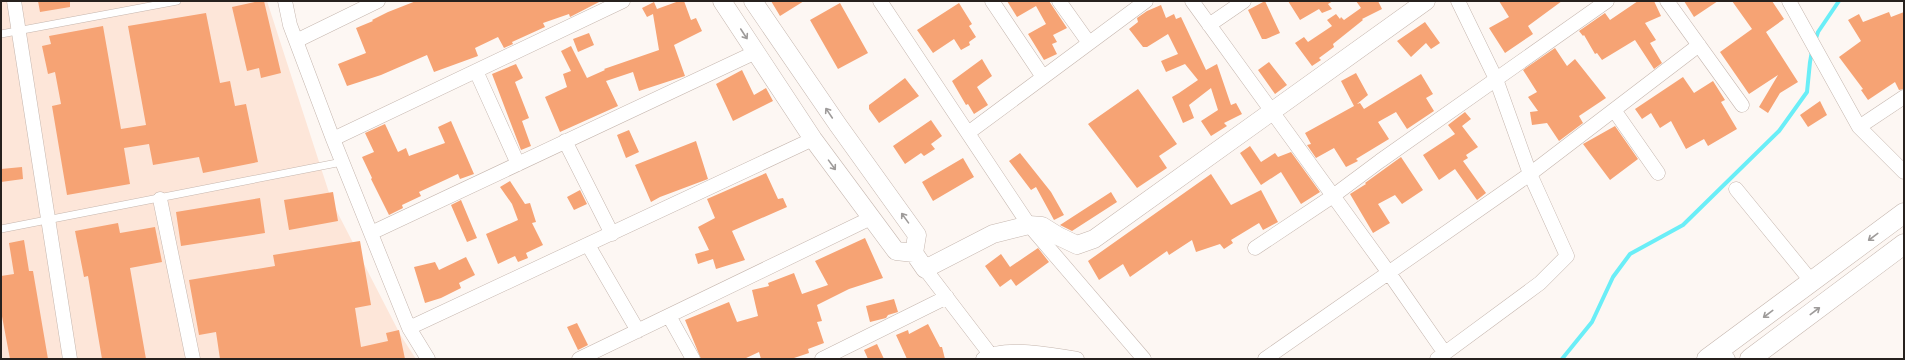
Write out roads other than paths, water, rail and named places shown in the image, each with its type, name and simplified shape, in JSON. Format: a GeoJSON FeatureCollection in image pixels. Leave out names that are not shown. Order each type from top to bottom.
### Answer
{"type":"FeatureCollection","features":[{"type":"Feature","properties":{"kind":"main road"},"geometry":{"type":"LineString","coordinates":[[1719,356],[1812,282],[1904,213]]}},
{"type":"Feature","properties":{"kind":"main road"},"geometry":{"type":"LineString","coordinates":[[1750,359],[1904,244]]}},
{"type":"Feature","properties":{"kind":"street"},"geometry":{"type":"LineString","coordinates":[[14,1],[70,359]]}},
{"type":"Feature","properties":{"kind":"street"},"geometry":{"type":"LineString","coordinates":[[284,1],[290,25],[342,162],[409,328],[428,359]]}},
{"type":"Feature","properties":{"kind":"street"},"geometry":{"type":"LineString","coordinates":[[296,41],[378,1]]}},
{"type":"Feature","properties":{"kind":"street"},"geometry":{"type":"LineString","coordinates":[[333,138],[623,1]]}},
{"type":"Feature","properties":{"kind":"street"},"geometry":{"type":"LineString","coordinates":[[722,1],[813,139],[896,251],[914,253]]}},
{"type":"Feature","properties":{"kind":"street"},"geometry":{"type":"LineString","coordinates":[[753,1],[838,125],[917,235],[914,253],[947,298],[986,357],[1013,353],[1077,359]]}},
{"type":"Feature","properties":{"kind":"street"},"geometry":{"type":"LineString","coordinates":[[880,1],[1028,225],[1144,359]]}},
{"type":"Feature","properties":{"kind":"street"},"geometry":{"type":"LineString","coordinates":[[992,1],[1043,77]]}},
{"type":"Feature","properties":{"kind":"street"},"geometry":{"type":"LineString","coordinates":[[1060,1],[1089,43]]}},
{"type":"Feature","properties":{"kind":"street"},"geometry":{"type":"LineString","coordinates":[[968,133],[1146,1]]}},
{"type":"Feature","properties":{"kind":"street"},"geometry":{"type":"LineString","coordinates":[[1192,1],[1388,273],[1440,356],[1540,283],[1567,256],[1530,174],[1496,79],[1458,1]]}},
{"type":"Feature","properties":{"kind":"street"},"geometry":{"type":"LineString","coordinates":[[1209,25],[1244,1]]}},
{"type":"Feature","properties":{"kind":"street"},"geometry":{"type":"LineString","coordinates":[[925,269],[992,234],[1028,225],[1042,226],[1077,245],[1094,239],[1426,1]]}},
{"type":"Feature","properties":{"kind":"street"},"geometry":{"type":"LineString","coordinates":[[1255,248],[1333,196],[1607,1]]}},
{"type":"Feature","properties":{"kind":"street"},"geometry":{"type":"LineString","coordinates":[[1667,1],[1742,105]]}},
{"type":"Feature","properties":{"kind":"street"},"geometry":{"type":"LineString","coordinates":[[1789,1],[1826,65],[1859,127],[1904,172]]}},
{"type":"Feature","properties":{"kind":"street"},"geometry":{"type":"LineString","coordinates":[[1265,359],[1530,174],[1699,45]]}},
{"type":"Feature","properties":{"kind":"street"},"geometry":{"type":"LineString","coordinates":[[371,233],[756,52]]}},
{"type":"Feature","properties":{"kind":"street"},"geometry":{"type":"LineString","coordinates":[[476,71],[518,164]]}},
{"type":"Feature","properties":{"kind":"street"},"geometry":{"type":"LineString","coordinates":[[1859,127],[1904,97]]}},
{"type":"Feature","properties":{"kind":"street"},"geometry":{"type":"LineString","coordinates":[[1614,110],[1658,173]]}},
{"type":"Feature","properties":{"kind":"street"},"geometry":{"type":"LineString","coordinates":[[409,328],[813,139]]}},
{"type":"Feature","properties":{"kind":"street"},"geometry":{"type":"LineString","coordinates":[[565,141],[612,234]]}},
{"type":"Feature","properties":{"kind":"street"},"geometry":{"type":"LineString","coordinates":[[1736,189],[1812,282]]}},
{"type":"Feature","properties":{"kind":"street"},"geometry":{"type":"LineString","coordinates":[[160,199],[193,359]]}},
{"type":"Feature","properties":{"kind":"street"},"geometry":{"type":"LineString","coordinates":[[579,359],[871,218]]}},
{"type":"Feature","properties":{"kind":"street"},"geometry":{"type":"LineString","coordinates":[[588,245],[638,331]]}},
{"type":"Feature","properties":{"kind":"street"},"geometry":{"type":"LineString","coordinates":[[822,359],[947,298]]}},
{"type":"Feature","properties":{"kind":"street"},"geometry":{"type":"LineString","coordinates":[[669,316],[693,359]]}},
{"type":"Feature","properties":{"kind":"lane"},"geometry":{"type":"LineString","coordinates":[[1,34],[177,1]]}},
{"type":"Feature","properties":{"kind":"lane"},"geometry":{"type":"LineString","coordinates":[[1,229],[160,199],[342,162]]}},
{"type":"Feature","properties":{"kind":"waterway"},"geometry":{"type":"LineString","coordinates":[[1815,41],[1818,32],[1839,1]]}},
{"type":"Feature","properties":{"kind":"waterway"},"geometry":{"type":"LineString","coordinates":[[1562,359],[1592,322],[1613,277],[1630,254],[1683,225],[1779,131],[1807,92],[1812,51]]}}]}
